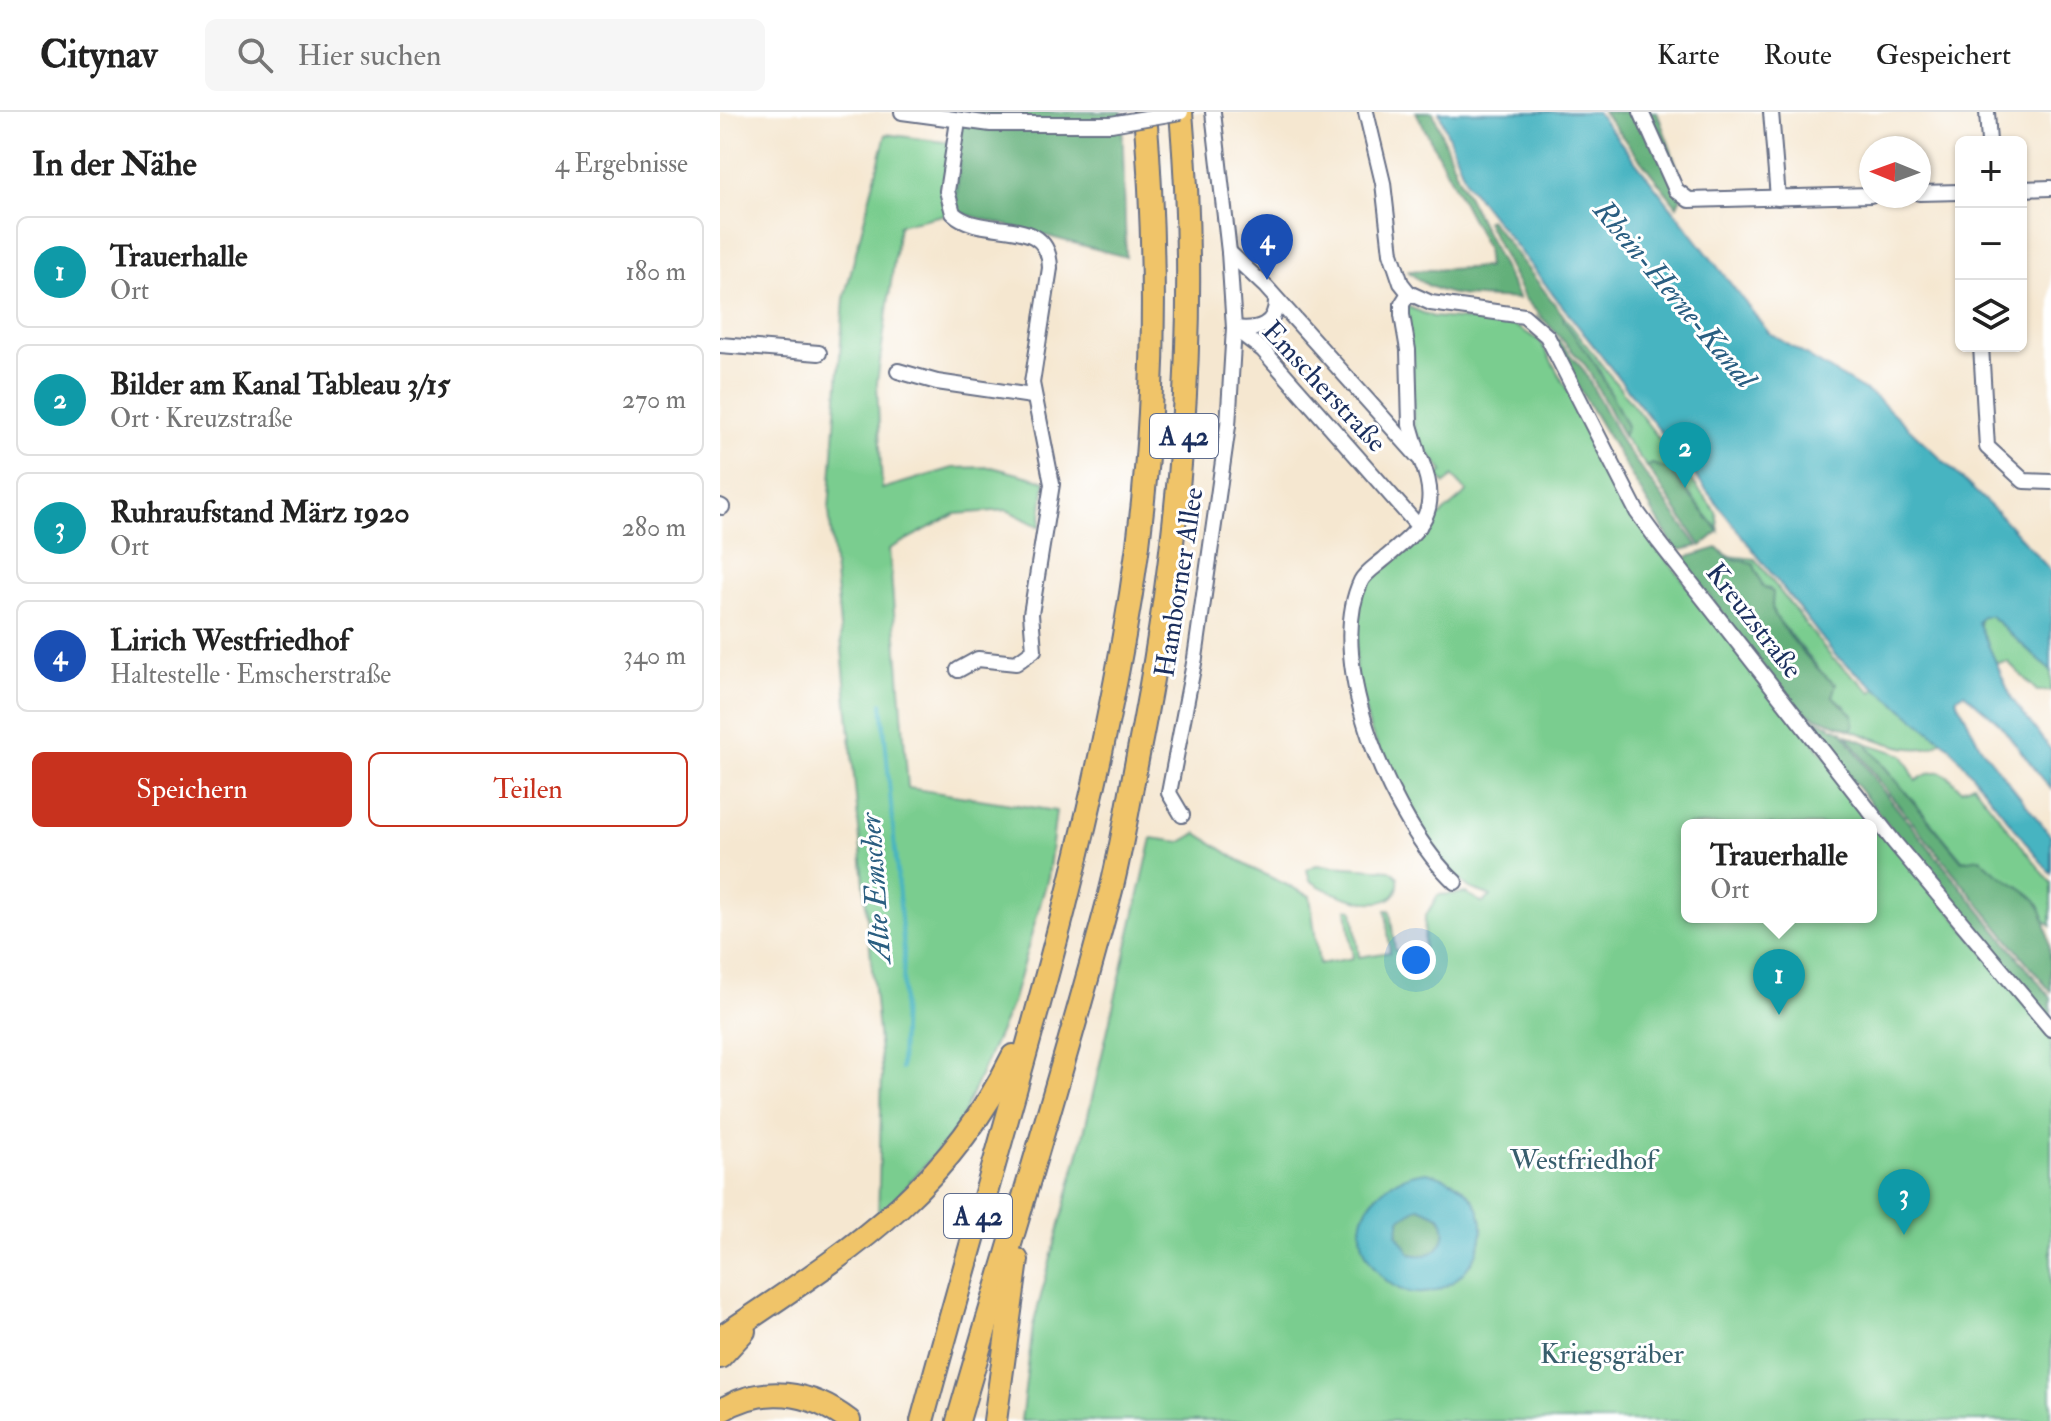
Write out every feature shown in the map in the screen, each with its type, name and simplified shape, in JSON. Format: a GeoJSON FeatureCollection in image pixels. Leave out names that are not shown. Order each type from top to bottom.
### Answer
{"type":"FeatureCollection","features":[{"type":"Feature","properties":{"kind":"highway","name":"A 42"},"geometry":{"type":"LineString","coordinates":[[922,1421],[1035,1012],[1092,783],[1133,578],[1143,492],[1154,272],[1145,112]]}},
{"type":"Feature","properties":{"kind":"highway","name":"A 42"},"geometry":{"type":"LineString","coordinates":[[958,1421],[1110,896],[1168,588],[1188,381],[1190,270],[1181,112]]}},
{"type":"Feature","properties":{"kind":"highway"},"geometry":{"type":"LineString","coordinates":[[720,1338],[880,1226],[939,1171],[991,1100],[1035,1012]]}},
{"type":"Feature","properties":{"kind":"highway"},"geometry":{"type":"LineString","coordinates":[[995,1421],[1001,1355],[1034,1158]]}},
{"type":"Feature","properties":{"kind":"highway"},"geometry":{"type":"LineString","coordinates":[[720,1357],[769,1304]]}},
{"type":"Feature","properties":{"kind":"highway"},"geometry":{"type":"LineString","coordinates":[[720,1411],[753,1396],[781,1394],[824,1404],[849,1421]]}},
{"type":"Feature","properties":{"kind":"street"},"geometry":{"type":"LineString","coordinates":[[902,112],[958,121],[1032,126],[1094,126],[1181,112]]}},
{"type":"Feature","properties":{"kind":"street","name":"Hamborner Allee"},"geometry":{"type":"LineString","coordinates":[[1182,815],[1169,793],[1195,658],[1228,426],[1234,328],[1213,112]]}},
{"type":"Feature","properties":{"kind":"street"},"geometry":{"type":"LineString","coordinates":[[1366,112],[1383,183],[1393,266],[1409,293]]}},
{"type":"Feature","properties":{"kind":"street"},"geometry":{"type":"LineString","coordinates":[[1641,112],[1676,190],[1685,198],[1859,195]]}},
{"type":"Feature","properties":{"kind":"street"},"geometry":{"type":"LineString","coordinates":[[1771,112],[1778,198]]}},
{"type":"Feature","properties":{"kind":"street"},"geometry":{"type":"LineString","coordinates":[[1987,112],[1989,136]]}},
{"type":"Feature","properties":{"kind":"street"},"geometry":{"type":"LineString","coordinates":[[958,121],[947,191],[953,213],[976,225],[1035,235],[1043,241],[1049,253],[1050,268],[1036,343],[1032,396],[1052,484],[1031,614],[1034,650],[1016,663],[978,659],[958,670]]}},
{"type":"Feature","properties":{"kind":"street"},"geometry":{"type":"LineString","coordinates":[[2027,189],[2051,188]]}},
{"type":"Feature","properties":{"kind":"street"},"geometry":{"type":"LineString","coordinates":[[1931,193],[1955,192]]}},
{"type":"Feature","properties":{"kind":"street","name":"Emscherstraße"},"geometry":{"type":"LineString","coordinates":[[1229,252],[1276,299],[1422,462]]}},
{"type":"Feature","properties":{"kind":"street","name":"Emscherstraße"},"geometry":{"type":"LineString","coordinates":[[1234,328],[1263,350],[1419,527],[1427,518],[1432,501],[1410,425],[1408,350],[1402,315],[1402,304],[1409,293]]}},
{"type":"Feature","properties":{"kind":"street","name":"Kreuzstraße"},"geometry":{"type":"LineString","coordinates":[[1409,293],[1443,306],[1517,314],[1547,336],[1637,512],[1876,819]]}},
{"type":"Feature","properties":{"kind":"street","name":"Emscherstraße"},"geometry":{"type":"LineString","coordinates":[[1234,328],[1254,329],[1266,324],[1274,316],[1276,299]]}},
{"type":"Feature","properties":{"kind":"street"},"geometry":{"type":"LineString","coordinates":[[720,345],[819,353]]}},
{"type":"Feature","properties":{"kind":"street"},"geometry":{"type":"LineString","coordinates":[[1981,352],[1987,447],[2024,481],[2051,482]]}},
{"type":"Feature","properties":{"kind":"street"},"geometry":{"type":"LineString","coordinates":[[898,371],[937,382],[1032,396]]}},
{"type":"Feature","properties":{"kind":"street"},"geometry":{"type":"LineString","coordinates":[[1419,527],[1362,579],[1355,605],[1351,672],[1367,731],[1405,817],[1420,843],[1455,882]]}},
{"type":"Feature","properties":{"kind":"street","name":"Kreuzstraße"},"geometry":{"type":"LineString","coordinates":[[1877,820],[2051,1029]]}},
{"type":"Feature","properties":{"kind":"green space"},"geometry":{"type":"Polygon","coordinates":[[[962,112],[1122,112],[1126,257],[956,212],[962,112]]]}},
{"type":"Feature","properties":{"kind":"green space"},"geometry":{"type":"Polygon","coordinates":[[[1416,112],[1433,112],[1458,177],[1519,299],[1446,292],[1420,281],[1408,271],[1488,267],[1486,247],[1416,112]]]}},
{"type":"Feature","properties":{"kind":"green space"},"geometry":{"type":"Polygon","coordinates":[[[1603,112],[1657,112],[1685,188],[1677,206],[1603,112]]]}},
{"type":"Feature","properties":{"kind":"green space"},"geometry":{"type":"Polygon","coordinates":[[[886,134],[959,144],[956,212],[899,225],[877,383],[882,489],[953,468],[992,467],[1045,481],[1040,527],[1007,510],[955,514],[889,549],[908,788],[1056,811],[1048,877],[1012,1003],[957,1128],[878,1219],[882,1075],[829,510],[844,299],[886,134]]]}},
{"type":"Feature","properties":{"kind":"green space"},"geometry":{"type":"Polygon","coordinates":[[[1489,219],[1563,315],[1564,321],[1597,367],[1627,426],[1623,436],[1586,366],[1525,299],[1486,221],[1489,219]]]}},
{"type":"Feature","properties":{"kind":"green space","name":"Westfriedhof"},"geometry":{"type":"Polygon","coordinates":[[[1406,306],[1433,317],[1510,323],[1540,341],[1586,423],[1607,471],[1654,544],[1876,819],[1681,819],[1681,923],[1877,923],[1877,820],[2051,1036],[2051,1421],[1021,1421],[1033,1326],[1083,1137],[1152,838],[1181,842],[1197,833],[1251,868],[1310,896],[1319,964],[1353,958],[1347,909],[1353,910],[1359,957],[1390,952],[1386,910],[1390,910],[1395,951],[1424,948],[1425,917],[1438,895],[1466,893],[1483,903],[1491,896],[1470,888],[1450,873],[1416,828],[1370,730],[1355,671],[1358,605],[1365,581],[1467,492],[1453,476],[1445,484],[1437,476],[1443,471],[1423,447],[1414,429],[1406,306]]]}},
{"type":"Feature","properties":{"kind":"green space"},"geometry":{"type":"Polygon","coordinates":[[[1563,315],[1716,512],[1719,531],[1678,480],[1652,464],[1647,467],[1623,436],[1627,426],[1597,366],[1563,321],[1563,315]]]}},
{"type":"Feature","properties":{"kind":"green space"},"geometry":{"type":"Polygon","coordinates":[[[1536,316],[1583,369],[1623,444],[1698,546],[1681,550],[1674,547],[1536,316]]]}},
{"type":"Feature","properties":{"kind":"green space"},"geometry":{"type":"Polygon","coordinates":[[[1652,464],[1668,469],[1719,531],[1701,546],[1647,467],[1652,464]]]}},
{"type":"Feature","properties":{"kind":"green space"},"geometry":{"type":"Polygon","coordinates":[[[1717,548],[1729,556],[1755,559],[1832,658],[1872,692],[1876,688],[1942,740],[1933,746],[1911,748],[1851,730],[1854,725],[1846,707],[1832,696],[1826,679],[1774,614],[1770,589],[1763,587],[1746,561],[1728,558],[1717,548]]]}},
{"type":"Feature","properties":{"kind":"green space"},"geometry":{"type":"Polygon","coordinates":[[[1717,548],[1728,558],[1753,563],[1763,587],[1773,592],[1772,609],[1783,627],[1812,662],[1836,684],[1832,696],[1853,715],[1851,730],[1797,710],[1684,563],[1687,557],[1717,548]]]}},
{"type":"Feature","properties":{"kind":"green space"},"geometry":{"type":"Polygon","coordinates":[[[1981,616],[1991,616],[2051,671],[2051,691],[2037,691],[2008,662],[1996,663],[1979,625],[1981,616]]]}},
{"type":"Feature","properties":{"kind":"green space"},"geometry":{"type":"Polygon","coordinates":[[[1811,718],[1842,731],[1879,786],[2051,998],[2051,1026],[1809,727],[1811,718]]]}},
{"type":"Feature","properties":{"kind":"green space"},"geometry":{"type":"Polygon","coordinates":[[[1847,735],[1869,744],[1868,747],[1962,861],[1980,858],[2036,900],[2047,932],[2051,992],[1881,784],[1847,735]]]}},
{"type":"Feature","properties":{"kind":"green space"},"geometry":{"type":"Polygon","coordinates":[[[1869,744],[1903,755],[1916,781],[1930,773],[1941,772],[1961,790],[1973,784],[2051,883],[2051,926],[1980,858],[1963,861],[1868,747],[1869,744]]]}},
{"type":"Feature","properties":{"kind":"green space"},"geometry":{"type":"Polygon","coordinates":[[[1316,865],[1390,870],[1398,877],[1396,891],[1389,899],[1377,902],[1348,898],[1310,880],[1307,870],[1316,865]]]}},
{"type":"Feature","properties":{"kind":"green space"},"geometry":{"type":"Polygon","coordinates":[[[1421,1208],[1438,1215],[1445,1232],[1438,1249],[1421,1256],[1404,1249],[1397,1232],[1404,1215],[1421,1208]]]}},
{"type":"Feature","properties":{"kind":"water","name":"Rhein-Herne-Kanal"},"geometry":{"type":"Polygon","coordinates":[[[1439,112],[1597,112],[1769,333],[1877,398],[1998,513],[2051,571],[2051,671],[1991,616],[1982,616],[1978,622],[2012,699],[2051,750],[2051,789],[1997,721],[1964,693],[1956,698],[1980,746],[2051,836],[2051,874],[1950,747],[1836,656],[1467,184],[1439,112]]]}},
{"type":"Feature","properties":{"kind":"water"},"geometry":{"type":"Polygon","coordinates":[[[1427,1172],[1463,1189],[1480,1214],[1481,1241],[1469,1266],[1449,1285],[1423,1293],[1395,1287],[1370,1261],[1361,1229],[1364,1214],[1382,1190],[1411,1175],[1427,1172]],[[1419,1207],[1400,1219],[1397,1234],[1411,1254],[1428,1254],[1440,1246],[1444,1224],[1440,1216],[1419,1207]]]}},
{"type":"Feature","properties":{"kind":"waterway","name":"Alte Emscher"},"geometry":{"type":"LineString","coordinates":[[882,703],[904,952],[901,1069]]}},
{"type":"Feature","properties":{"kind":"place","name":"Lirich Westfriedhof"},"geometry":{"type":"Point","coordinates":[1267,280]}},
{"type":"Feature","properties":{"kind":"place","name":"Bilder am Kanal Tableau 3/15"},"geometry":{"type":"Point","coordinates":[1685,488]}},
{"type":"Feature","properties":{"kind":"place","name":"Trauerhalle"},"geometry":{"type":"Point","coordinates":[1779,1015]}},
{"type":"Feature","properties":{"kind":"place","name":"Ruhraufstand März 1920"},"geometry":{"type":"Point","coordinates":[1904,1235]}},
{"type":"Feature","properties":{"kind":"park label","name":"Kriegsgräber"},"geometry":{"type":"Point","coordinates":[1612,1353]}}]}
